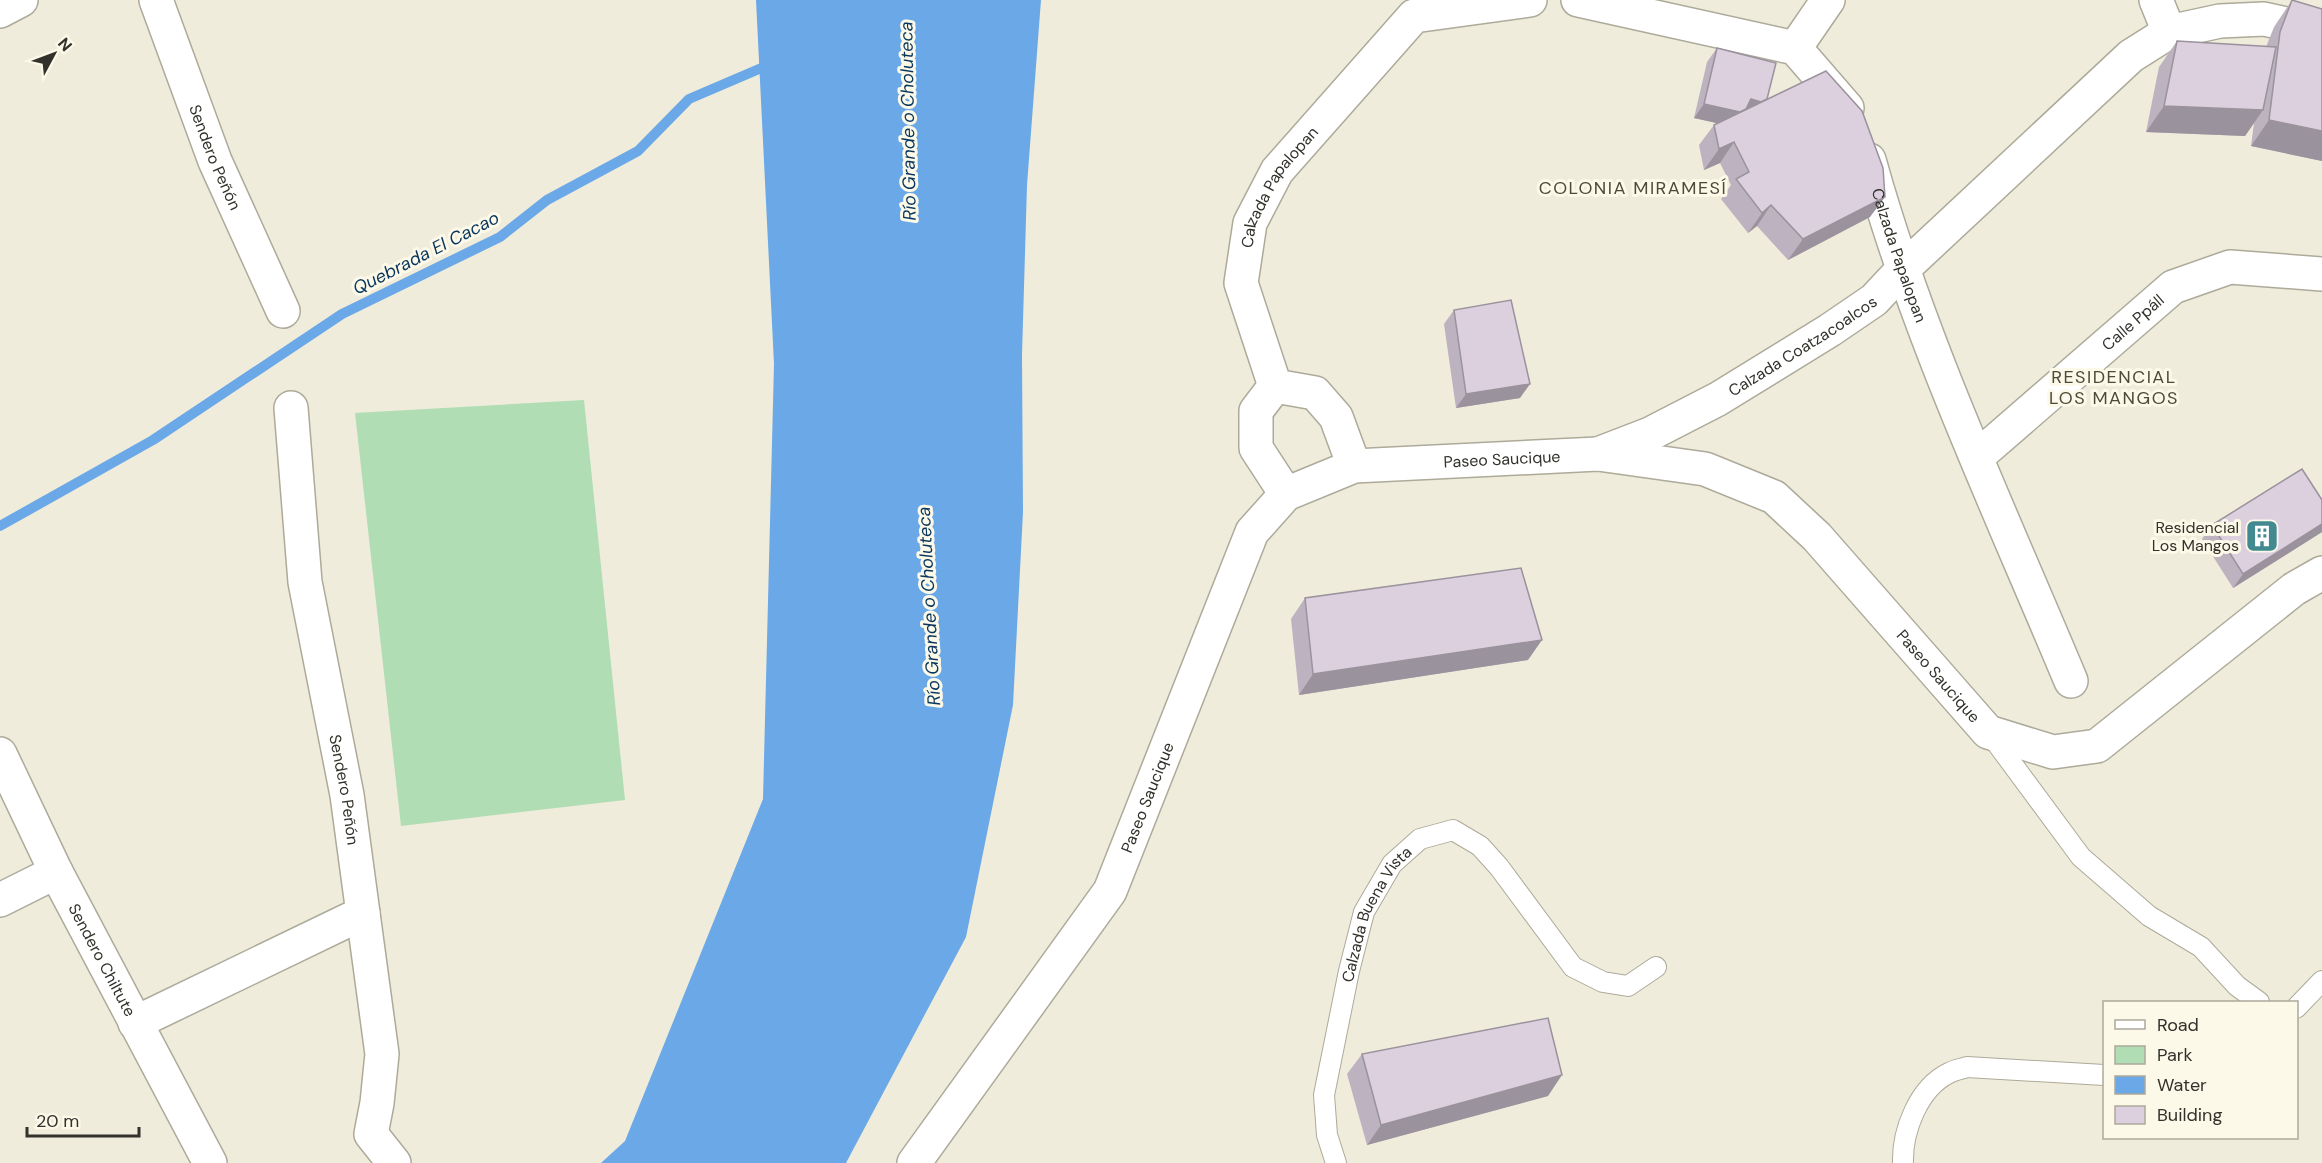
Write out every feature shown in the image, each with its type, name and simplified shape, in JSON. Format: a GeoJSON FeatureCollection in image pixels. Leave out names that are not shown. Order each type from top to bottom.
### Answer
{"type":"FeatureCollection","features":[{"type":"Feature","properties":{"kind":"street"},"geometry":{"type":"LineString","coordinates":[[0,11],[21,0]]}},
{"type":"Feature","properties":{"kind":"street","name":"Sendero Peñón"},"geometry":{"type":"LineString","coordinates":[[156,0],[215,161],[283,311]]}},
{"type":"Feature","properties":{"kind":"street","name":"Calzada Papalopan"},"geometry":{"type":"LineString","coordinates":[[1275,386],[1241,283],[1250,223],[1277,171],[1414,16],[1530,0]]}},
{"type":"Feature","properties":{"kind":"street"},"geometry":{"type":"LineString","coordinates":[[1578,0],[1795,48],[1828,0]]}},
{"type":"Feature","properties":{"kind":"street"},"geometry":{"type":"LineString","coordinates":[[2156,0],[2169,32],[2220,21],[2264,20],[2322,32]]}},
{"type":"Feature","properties":{"kind":"street","name":"Calzada Coatzacoalcos"},"geometry":{"type":"LineString","coordinates":[[1598,454],[1650,434],[1718,399],[1865,306],[2131,56],[2169,32]]}},
{"type":"Feature","properties":{"kind":"street","name":"Calzada Papalopan"},"geometry":{"type":"LineString","coordinates":[[1795,48],[1835,92],[1859,125],[1903,269],[1977,457],[2071,681]]}},
{"type":"Feature","properties":{"kind":"street","name":"Calle Ppáll"},"geometry":{"type":"LineString","coordinates":[[1977,457],[2173,287],[2230,267],[2322,274]]}},
{"type":"Feature","properties":{"kind":"street"},"geometry":{"type":"LineString","coordinates":[[1286,494],[1256,448],[1256,411],[1275,386],[1315,393],[1336,417],[1354,466]]}},
{"type":"Feature","properties":{"kind":"street","name":"Sendero Peñón"},"geometry":{"type":"LineString","coordinates":[[291,408],[305,582],[347,795],[381,1054],[377,1103],[371,1134],[394,1163]]}},
{"type":"Feature","properties":{"kind":"street","name":"Paseo Saucique"},"geometry":{"type":"LineString","coordinates":[[914,1163],[1110,891],[1252,532],[1286,494],[1354,466],[1598,454],[1705,469],[1773,496],[1817,537],[1988,732],[2053,752],[2097,746],[2294,589],[2322,573]]}},
{"type":"Feature","properties":{"kind":"street","name":"Sendero Chiltute"},"geometry":{"type":"LineString","coordinates":[[0,754],[56,873],[210,1163]]}},
{"type":"Feature","properties":{"kind":"street"},"geometry":{"type":"LineString","coordinates":[[0,900],[56,873]]}},
{"type":"Feature","properties":{"kind":"street"},"geometry":{"type":"LineString","coordinates":[[135,1023],[363,913]]}},
{"type":"Feature","properties":{"kind":"lane"},"geometry":{"type":"LineString","coordinates":[[1988,732],[2080,857],[2149,916],[2201,947],[2237,986],[2258,1001]]}},
{"type":"Feature","properties":{"kind":"lane","name":"Calzada Buena Vista"},"geometry":{"type":"LineString","coordinates":[[1336,1163],[1328,1135],[1324,1095],[1349,971],[1364,912],[1392,864],[1420,839],[1453,830],[1480,846],[1573,967],[1603,982],[1628,986],[1656,967]]}},
{"type":"Feature","properties":{"kind":"lane"},"geometry":{"type":"LineString","coordinates":[[2298,1006],[2322,981]]}},
{"type":"Feature","properties":{"kind":"lane"},"geometry":{"type":"LineString","coordinates":[[1904,1163],[1903,1150],[1909,1122],[1932,1086],[1948,1073],[1967,1067],[2103,1075]]}},
{"type":"Feature","properties":{"kind":"green space"},"geometry":{"type":"Polygon","coordinates":[[[584,400],[625,800],[401,826],[355,413],[584,400]]]}},
{"type":"Feature","properties":{"kind":"water","name":"Río Grande o Choluteca"},"geometry":{"type":"Polygon","coordinates":[[[756,0],[1041,0],[1027,185],[1022,355],[1023,512],[1013,705],[966,937],[846,1163],[601,1163],[625,1141],[763,799],[774,364],[756,0]]]}},
{"type":"Feature","properties":{"kind":"building"},"geometry":{"type":"Polygon","coordinates":[[[2292,0],[2322,9],[2322,131],[2269,120],[2280,32],[2292,0]]]}},
{"type":"Feature","properties":{"kind":"building"},"geometry":{"type":"Polygon","coordinates":[[[2177,41],[2276,47],[2263,110],[2164,106],[2177,41]]]}},
{"type":"Feature","properties":{"kind":"building"},"geometry":{"type":"Polygon","coordinates":[[[1717,48],[1776,63],[1767,99],[1761,102],[1751,99],[1746,109],[1740,112],[1704,104],[1717,48]]]}},
{"type":"Feature","properties":{"kind":"building"},"geometry":{"type":"Polygon","coordinates":[[[1826,71],[1862,111],[1883,168],[1885,197],[1803,239],[1771,205],[1762,213],[1736,179],[1749,172],[1734,142],[1719,149],[1714,125],[1826,71]]]}},
{"type":"Feature","properties":{"kind":"building"},"geometry":{"type":"Polygon","coordinates":[[[1511,300],[1530,384],[1466,394],[1454,310],[1511,300]]]}},
{"type":"Feature","properties":{"kind":"building","name":"Residencial Los Mangos"},"geometry":{"type":"Polygon","coordinates":[[[2302,469],[2322,500],[2322,524],[2243,574],[2212,525],[2302,469]]]}},
{"type":"Feature","properties":{"kind":"building"},"geometry":{"type":"Polygon","coordinates":[[[1521,568],[1542,640],[1313,674],[1305,598],[1521,568]]]}},
{"type":"Feature","properties":{"kind":"building"},"geometry":{"type":"Polygon","coordinates":[[[1548,1018],[1562,1075],[1381,1125],[1362,1054],[1548,1018]]]}},
{"type":"Feature","properties":{"kind":"waterway","name":"Quebrada El Cacao"},"geometry":{"type":"LineString","coordinates":[[0,526],[153,440],[342,314],[500,237],[547,200],[638,151],[689,99],[773,63]]}},
{"type":"Feature","properties":{"kind":"place","name":"Residencial Los Mangos"},"geometry":{"type":"Point","coordinates":[2262,536]}},
{"type":"Feature","properties":{"kind":"district","name":"COLONIA MIRAMESÍ"},"geometry":{"type":"Point","coordinates":[1633,188]}},
{"type":"Feature","properties":{"kind":"district","name":"RESIDENCIAL LOS MANGOS"},"geometry":{"type":"Point","coordinates":[2114,388]}}]}
